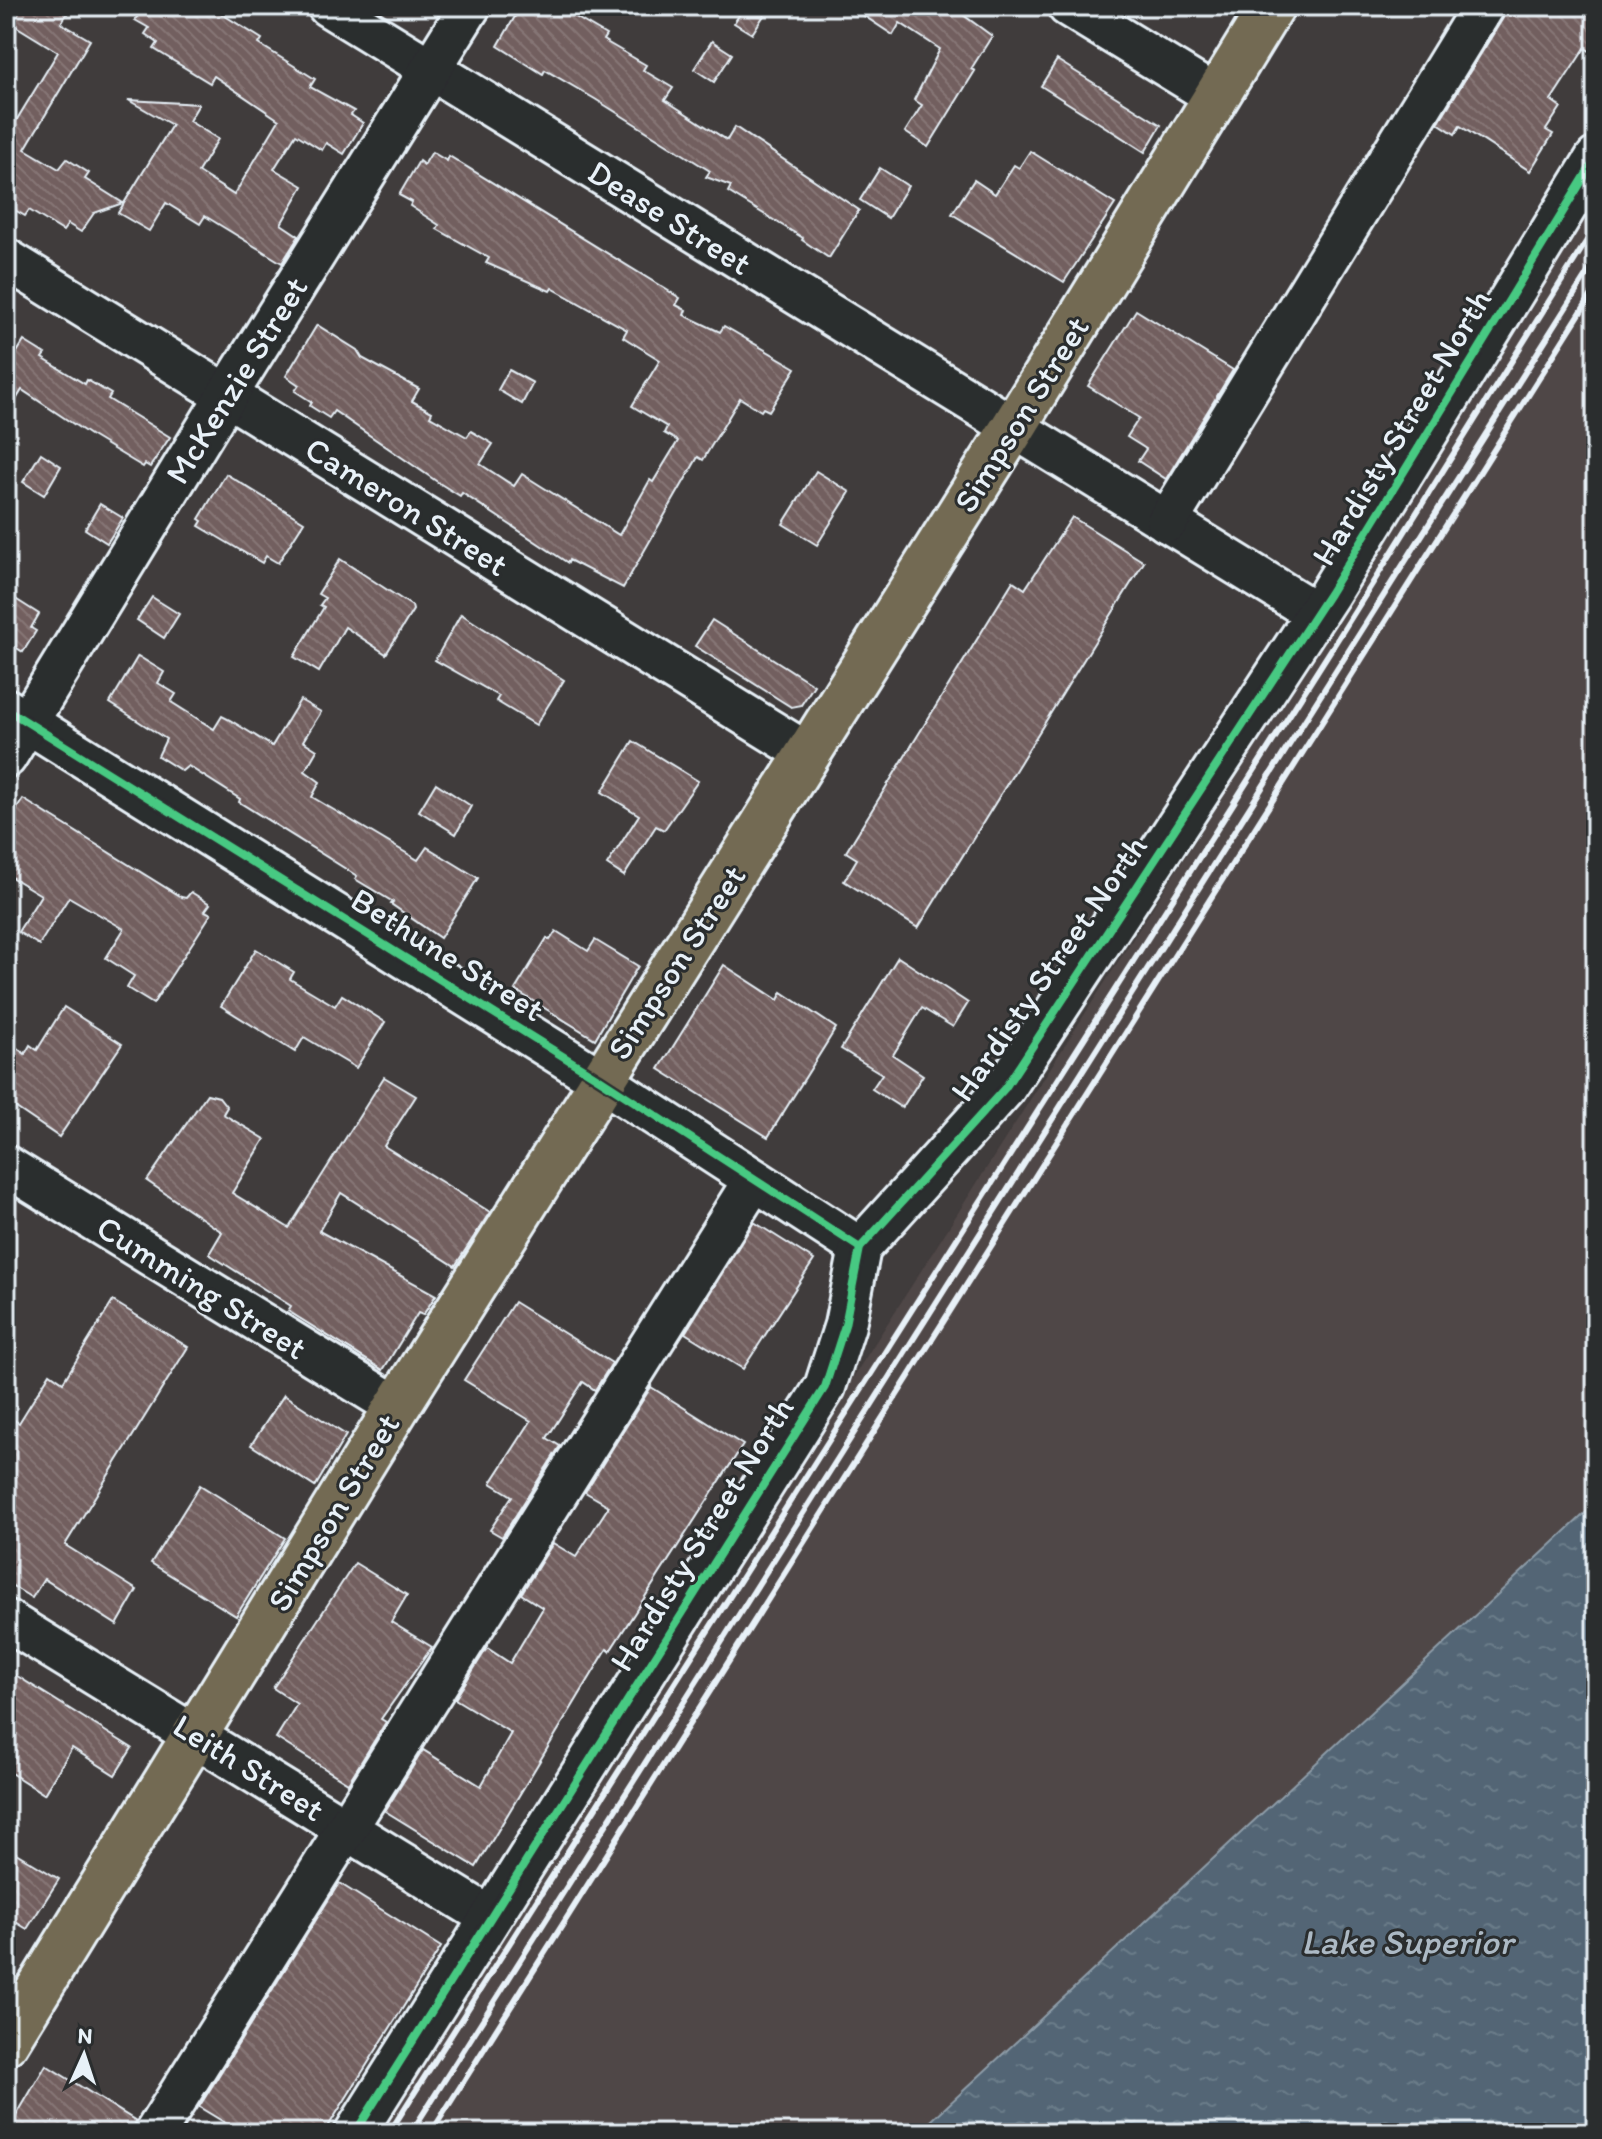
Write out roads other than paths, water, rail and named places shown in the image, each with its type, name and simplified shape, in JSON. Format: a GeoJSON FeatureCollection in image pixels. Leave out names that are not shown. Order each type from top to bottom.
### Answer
{"type":"FeatureCollection","features":[{"type":"Feature","properties":{"kind":"main road","name":"Simpson Street"},"geometry":{"type":"LineString","coordinates":[[6,2042],[397,1407],[1013,428],[1272,6]]}},
{"type":"Feature","properties":{"kind":"street","name":"Dease Street"},"geometry":{"type":"LineString","coordinates":[[328,6],[1316,613]]}},
{"type":"Feature","properties":{"kind":"street","name":"McKenzie Street"},"geometry":{"type":"LineString","coordinates":[[6,757],[17,716],[227,395],[470,6]]}},
{"type":"Feature","properties":{"kind":"street"},"geometry":{"type":"LineString","coordinates":[[1068,6],[1215,96]]}},
{"type":"Feature","properties":{"kind":"street"},"geometry":{"type":"LineString","coordinates":[[1167,522],[1483,6]]}},
{"type":"Feature","properties":{"kind":"street","name":"Hardisty Street North"},"geometry":{"type":"LineString","coordinates":[[355,2133],[825,1387],[845,1325],[860,1248],[1005,1088],[1316,613],[1596,158]]}},
{"type":"Feature","properties":{"kind":"street","name":"Cameron Street"},"geometry":{"type":"LineString","coordinates":[[6,259],[807,753]]}},
{"type":"Feature","properties":{"kind":"street","name":"Bethune Street"},"geometry":{"type":"LineString","coordinates":[[17,716],[601,1080],[860,1248]]}},
{"type":"Feature","properties":{"kind":"street","name":"Cumming Street"},"geometry":{"type":"LineString","coordinates":[[9,1174],[397,1407]]}},
{"type":"Feature","properties":{"kind":"street"},"geometry":{"type":"LineString","coordinates":[[155,2133],[754,1180]]}},
{"type":"Feature","properties":{"kind":"street","name":"Leith Street"},"geometry":{"type":"LineString","coordinates":[[10,1630],[197,1735],[490,1917]]}},
{"type":"Feature","properties":{"kind":"water","name":"Lake Superior"},"geometry":{"type":"Polygon","coordinates":[[[1596,1503],[1596,2133],[918,2133],[1596,1503]]]}},
{"type":"Feature","properties":{"kind":"railway"},"geometry":{"type":"LineString","coordinates":[[389,2133],[1339,637],[1596,226]]}},
{"type":"Feature","properties":{"kind":"railway"},"geometry":{"type":"LineString","coordinates":[[411,2133],[1596,260]]}},
{"type":"Feature","properties":{"kind":"railway"},"geometry":{"type":"LineString","coordinates":[[431,2133],[1596,288]]}}]}
